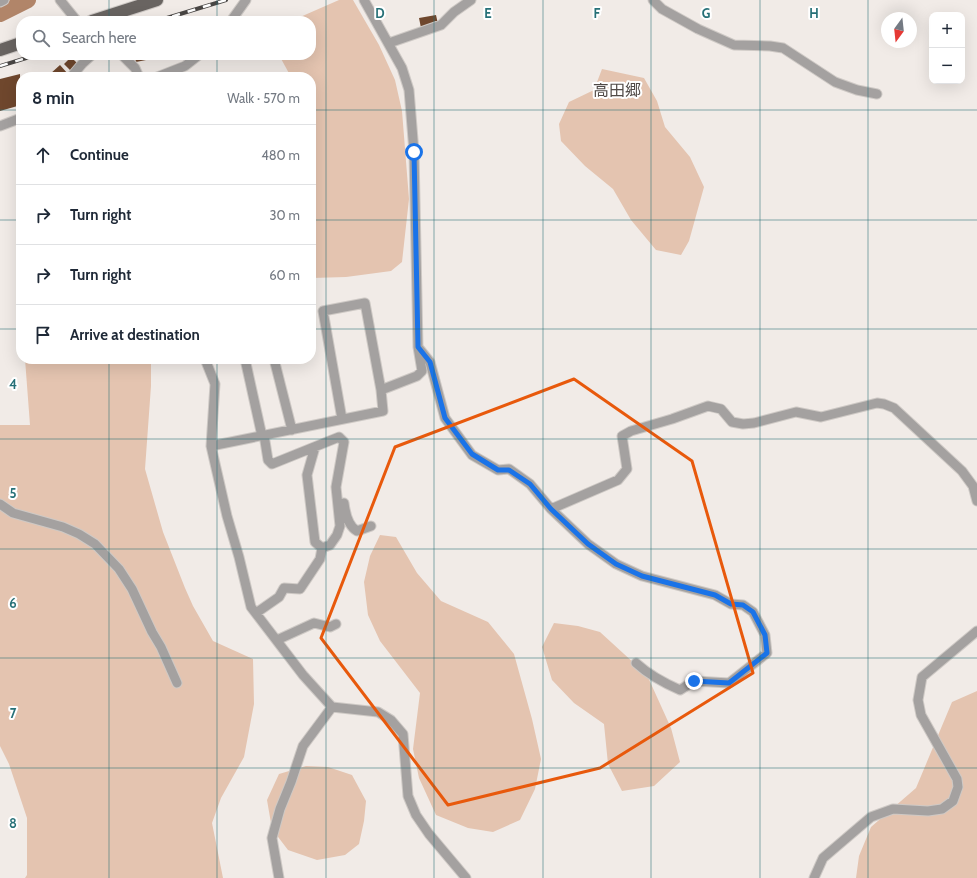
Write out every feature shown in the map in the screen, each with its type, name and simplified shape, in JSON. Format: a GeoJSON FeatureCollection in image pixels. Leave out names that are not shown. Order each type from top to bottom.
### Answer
{"type":"FeatureCollection","features":[{"type":"Feature","properties":{"kind":"main road"},"geometry":{"type":"LineString","coordinates":[[107,16],[157,0]]}},
{"type":"Feature","properties":{"kind":"main road"},"geometry":{"type":"LineString","coordinates":[[0,50],[16,45]]}},
{"type":"Feature","properties":{"kind":"street"},"geometry":{"type":"LineString","coordinates":[[0,2],[4,0]]}},
{"type":"Feature","properties":{"kind":"street"},"geometry":{"type":"LineString","coordinates":[[60,0],[73,16]]}},
{"type":"Feature","properties":{"kind":"street"},"geometry":{"type":"LineString","coordinates":[[235,16],[246,0]]}},
{"type":"Feature","properties":{"kind":"street"},"geometry":{"type":"LineString","coordinates":[[364,0],[402,68],[409,90],[414,152],[418,347],[422,371],[418,376],[381,390]]}},
{"type":"Feature","properties":{"kind":"street"},"geometry":{"type":"LineString","coordinates":[[389,43],[441,25],[454,12],[471,0]]}},
{"type":"Feature","properties":{"kind":"street"},"geometry":{"type":"LineString","coordinates":[[653,0],[662,8],[698,29],[734,45],[770,46],[783,48],[835,82],[857,90],[877,94]]}},
{"type":"Feature","properties":{"kind":"street"},"geometry":{"type":"LineString","coordinates":[[75,72],[86,60]]}},
{"type":"Feature","properties":{"kind":"street"},"geometry":{"type":"LineString","coordinates":[[127,60],[137,72]]}},
{"type":"Feature","properties":{"kind":"street"},"geometry":{"type":"LineString","coordinates":[[170,72],[185,66],[193,60]]}},
{"type":"Feature","properties":{"kind":"street"},"geometry":{"type":"LineString","coordinates":[[0,126],[16,120]]}},
{"type":"Feature","properties":{"kind":"street"},"geometry":{"type":"LineString","coordinates":[[211,446],[292,430],[383,410],[381,390],[365,303],[323,311],[342,419]]}},
{"type":"Feature","properties":{"kind":"street"},"geometry":{"type":"LineString","coordinates":[[418,347],[430,362],[445,418],[472,454],[498,470],[509,470],[530,484],[551,509],[588,544],[616,564],[642,576],[715,595],[731,604],[743,605],[753,612],[765,635],[767,653],[729,683],[694,681],[680,690],[645,672],[636,663]]}},
{"type":"Feature","properties":{"kind":"street"},"geometry":{"type":"LineString","coordinates":[[207,364],[216,384],[211,446],[227,516],[251,608],[303,675],[332,707],[378,712],[391,720],[403,734],[408,796],[416,815],[429,834],[466,878]]}},
{"type":"Feature","properties":{"kind":"street"},"geometry":{"type":"LineString","coordinates":[[246,364],[268,460],[272,464],[339,438],[344,442],[336,486],[340,526],[337,535],[330,545],[322,548]]}},
{"type":"Feature","properties":{"kind":"street"},"geometry":{"type":"LineString","coordinates":[[275,364],[292,430]]}},
{"type":"Feature","properties":{"kind":"street"},"geometry":{"type":"LineString","coordinates":[[551,509],[618,480],[627,469],[622,436],[631,431],[672,420],[708,406],[721,409],[732,422],[743,424],[754,423],[796,412],[821,417],[877,403],[884,404],[894,408],[962,471],[974,486],[977,501]]}},
{"type":"Feature","properties":{"kind":"street"},"geometry":{"type":"LineString","coordinates":[[315,447],[307,475],[315,542],[322,548]]}},
{"type":"Feature","properties":{"kind":"street"},"geometry":{"type":"LineString","coordinates":[[337,482],[341,489],[345,512],[353,529],[357,530],[371,526]]}},
{"type":"Feature","properties":{"kind":"street"},"geometry":{"type":"LineString","coordinates":[[0,504],[14,513],[74,531],[95,544],[119,569],[132,589],[177,683]]}},
{"type":"Feature","properties":{"kind":"street"},"geometry":{"type":"LineString","coordinates":[[256,613],[279,596],[284,588],[300,589],[320,559],[322,548]]}},
{"type":"Feature","properties":{"kind":"street"},"geometry":{"type":"LineString","coordinates":[[277,640],[314,623],[330,627],[336,624]]}},
{"type":"Feature","properties":{"kind":"street"},"geometry":{"type":"LineString","coordinates":[[814,878],[823,858],[871,817],[893,809],[928,811],[942,809],[954,801],[958,786],[957,779],[921,715],[918,700],[922,678],[977,631]]}},
{"type":"Feature","properties":{"kind":"street"},"geometry":{"type":"LineString","coordinates":[[279,878],[272,838],[280,809],[304,746],[332,707]]}},
{"type":"Feature","properties":{"kind":"highlighted area"},"geometry":{"type":"Polygon","coordinates":[[[574,379],[692,461],[753,673],[600,768],[448,805],[321,638],[395,447],[574,379]]]}},
{"type":"Feature","properties":{"kind":"shaded area"},"geometry":{"type":"Polygon","coordinates":[[[339,0],[353,0],[379,45],[395,80],[402,111],[409,199],[402,262],[391,271],[346,277],[316,278],[316,72],[288,72],[282,60],[316,60],[316,16],[302,16],[339,0]]]}},
{"type":"Feature","properties":{"kind":"shaded area"},"geometry":{"type":"Polygon","coordinates":[[[602,69],[644,78],[657,101],[665,127],[690,157],[704,187],[689,241],[681,255],[656,250],[631,220],[613,189],[585,166],[561,141],[559,124],[569,102],[594,90],[602,69]]]}},
{"type":"Feature","properties":{"kind":"shaded area"},"geometry":{"type":"Polygon","coordinates":[[[25,364],[151,364],[151,386],[145,469],[163,532],[193,606],[213,641],[253,659],[254,704],[244,757],[221,798],[212,823],[223,878],[25,878],[27,875],[27,818],[9,764],[0,746],[0,425],[30,425],[25,364]]]}},
{"type":"Feature","properties":{"kind":"shaded area"},"geometry":{"type":"Polygon","coordinates":[[[380,535],[396,537],[417,573],[441,601],[488,622],[514,654],[532,719],[541,759],[535,789],[520,820],[493,832],[468,828],[436,815],[419,778],[413,749],[420,693],[380,641],[368,615],[364,582],[370,556],[380,535]]]}},
{"type":"Feature","properties":{"kind":"shaded area"},"geometry":{"type":"Polygon","coordinates":[[[554,623],[578,626],[600,632],[647,675],[671,728],[680,762],[654,786],[622,791],[608,764],[604,724],[574,703],[552,680],[542,647],[554,623]]]}},
{"type":"Feature","properties":{"kind":"shaded area"},"geometry":{"type":"Polygon","coordinates":[[[977,691],[977,878],[856,878],[859,856],[871,827],[916,788],[952,702],[977,691]]]}},
{"type":"Feature","properties":{"kind":"shaded area"},"geometry":{"type":"Polygon","coordinates":[[[306,766],[328,767],[352,775],[366,801],[364,821],[359,844],[345,855],[317,860],[288,850],[272,829],[267,800],[279,774],[306,766]]]}},
{"type":"Feature","properties":{"kind":"building"},"geometry":{"type":"Polygon","coordinates":[[[436,15],[438,24],[421,28],[419,18],[436,15]]]}},
{"type":"Feature","properties":{"kind":"building"},"geometry":{"type":"Polygon","coordinates":[[[68,60],[74,60],[78,64],[71,71],[64,64],[68,60]]]}},
{"type":"Feature","properties":{"kind":"building"},"geometry":{"type":"Polygon","coordinates":[[[135,60],[146,60],[136,62],[135,60]]]}},
{"type":"Feature","properties":{"kind":"building"},"geometry":{"type":"Polygon","coordinates":[[[60,65],[66,72],[52,72],[60,65]]]}},
{"type":"Feature","properties":{"kind":"building"},"geometry":{"type":"Polygon","coordinates":[[[16,75],[16,106],[0,111],[0,79],[16,75]]]}},
{"type":"Feature","properties":{"kind":"waterway"},"geometry":{"type":"LineString","coordinates":[[0,14],[28,0]]}},
{"type":"Feature","properties":{"kind":"railway"},"geometry":{"type":"LineString","coordinates":[[173,16],[226,0]]}},
{"type":"Feature","properties":{"kind":"railway"},"geometry":{"type":"LineString","coordinates":[[0,66],[20,60]]}},
{"type":"Feature","properties":{"kind":"district","name":"高田郷"},"geometry":{"type":"Point","coordinates":[617,90]}},
{"type":"Feature","properties":{"kind":"route"},"geometry":{"type":"LineString","coordinates":[[414,152],[418,347],[430,362],[445,418],[472,454],[487,465],[498,470],[509,470],[530,484],[551,509],[588,544],[616,564],[642,576],[715,595],[731,604],[743,605],[753,612],[765,635],[767,653],[729,683],[694,681]]}}]}
